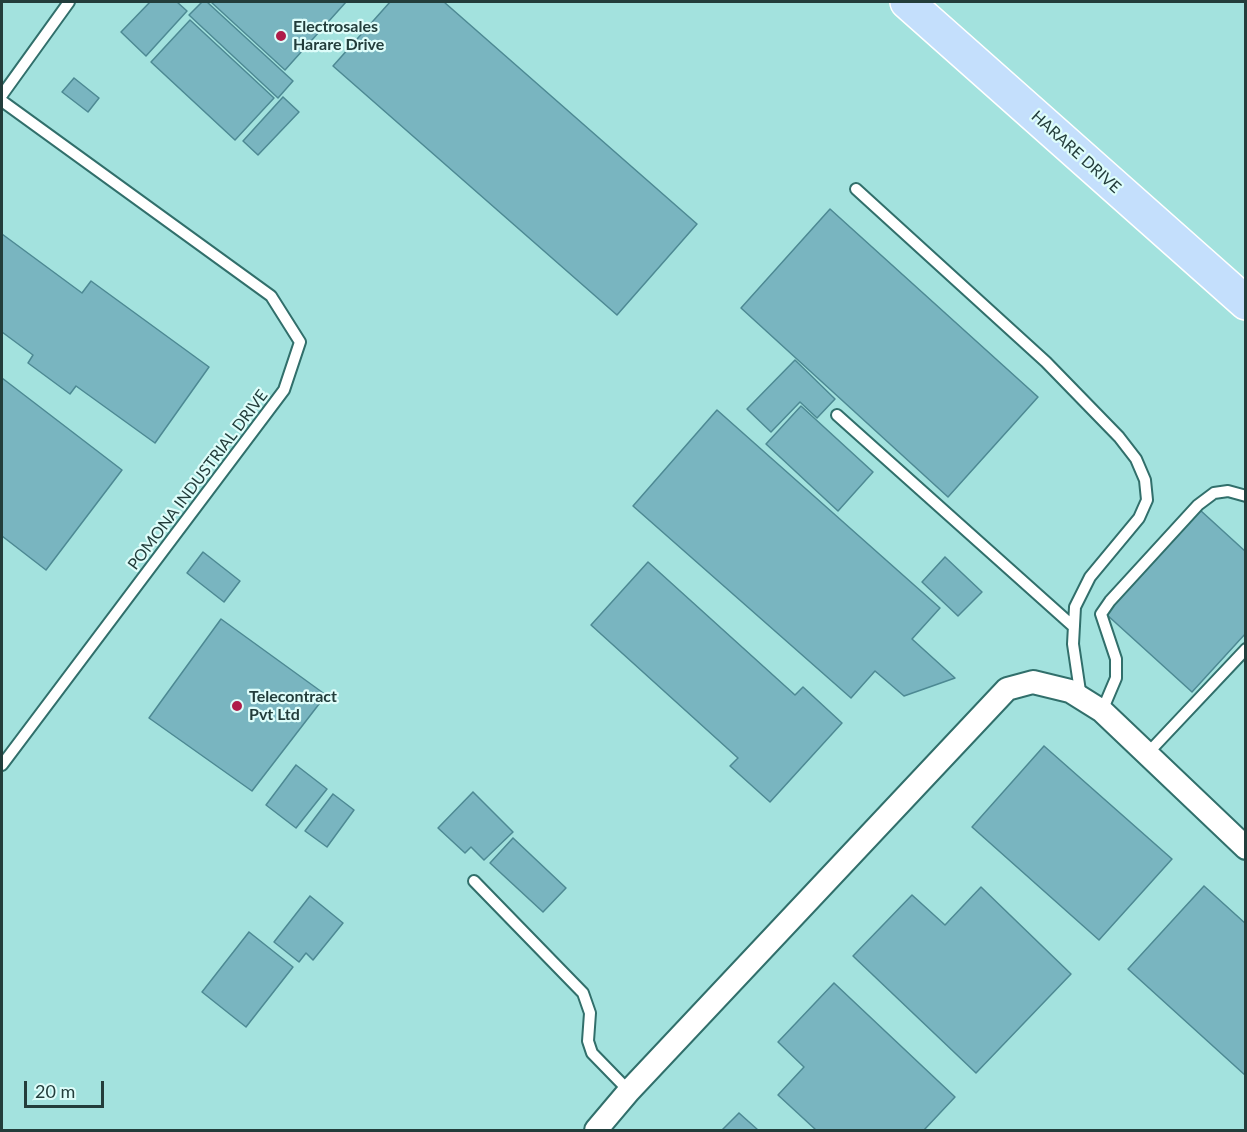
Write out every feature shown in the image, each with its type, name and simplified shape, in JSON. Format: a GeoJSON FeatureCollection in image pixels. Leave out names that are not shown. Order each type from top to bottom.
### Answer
{"type":"FeatureCollection","features":[{"type":"Feature","properties":{"kind":"main road","name":"HARARE DRIVE"},"geometry":{"type":"LineString","coordinates":[[907,2],[1245,303]]}},
{"type":"Feature","properties":{"kind":"street"},"geometry":{"type":"LineString","coordinates":[[596,1131],[629,1091],[1007,689],[1034,682],[1070,691],[1102,711],[1245,848]]}},
{"type":"Feature","properties":{"kind":"lane"},"geometry":{"type":"LineString","coordinates":[[2,95],[69,2]]}},
{"type":"Feature","properties":{"kind":"lane","name":"POMONA INDUSTRIAL DRIVE"},"geometry":{"type":"LineString","coordinates":[[2,101],[271,296],[300,342],[284,390],[2,765]]}},
{"type":"Feature","properties":{"kind":"lane"},"geometry":{"type":"LineString","coordinates":[[856,189],[1046,362],[1119,436],[1136,459],[1145,480],[1147,500],[1140,518],[1090,577],[1075,607],[1073,644],[1081,698]]}},
{"type":"Feature","properties":{"kind":"lane"},"geometry":{"type":"LineString","coordinates":[[837,415],[1074,627]]}},
{"type":"Feature","properties":{"kind":"lane"},"geometry":{"type":"LineString","coordinates":[[1102,711],[1116,678],[1116,659],[1101,614],[1198,506],[1214,494],[1228,491],[1245,496]]}},
{"type":"Feature","properties":{"kind":"lane"},"geometry":{"type":"LineString","coordinates":[[1147,754],[1245,649]]}},
{"type":"Feature","properties":{"kind":"lane"},"geometry":{"type":"LineString","coordinates":[[474,881],[583,993],[590,1013],[588,1041],[592,1053],[629,1091]]}},
{"type":"Feature","properties":{"kind":"building"},"geometry":{"type":"Polygon","coordinates":[[[150,2],[177,2],[187,11],[146,56],[121,32],[150,2]]]}},
{"type":"Feature","properties":{"kind":"building"},"geometry":{"type":"Polygon","coordinates":[[[202,2],[207,2],[293,81],[278,98],[189,15],[202,2]]]}},
{"type":"Feature","properties":{"kind":"building","name":"Electrosales Harare Drive"},"geometry":{"type":"Polygon","coordinates":[[[211,2],[346,2],[285,70],[211,2]]]}},
{"type":"Feature","properties":{"kind":"building"},"geometry":{"type":"Polygon","coordinates":[[[390,2],[444,2],[697,224],[617,315],[333,66],[390,2]]]}},
{"type":"Feature","properties":{"kind":"building"},"geometry":{"type":"Polygon","coordinates":[[[190,20],[274,98],[235,140],[151,62],[190,20]]]}},
{"type":"Feature","properties":{"kind":"building"},"geometry":{"type":"Polygon","coordinates":[[[74,78],[99,98],[88,112],[62,92],[74,78]]]}},
{"type":"Feature","properties":{"kind":"building"},"geometry":{"type":"Polygon","coordinates":[[[283,97],[299,112],[258,155],[243,141],[283,97]]]}},
{"type":"Feature","properties":{"kind":"building"},"geometry":{"type":"Polygon","coordinates":[[[830,209],[1038,397],[948,497],[741,308],[830,209]]]}},
{"type":"Feature","properties":{"kind":"building"},"geometry":{"type":"Polygon","coordinates":[[[2,234],[82,293],[91,281],[209,367],[155,443],[76,386],[70,394],[28,363],[33,355],[2,332],[2,234]]]}},
{"type":"Feature","properties":{"kind":"building"},"geometry":{"type":"Polygon","coordinates":[[[795,360],[835,399],[817,418],[800,402],[771,432],[747,409],[795,360]]]}},
{"type":"Feature","properties":{"kind":"building"},"geometry":{"type":"Polygon","coordinates":[[[2,378],[122,470],[46,570],[2,536],[2,378]]]}},
{"type":"Feature","properties":{"kind":"building"},"geometry":{"type":"Polygon","coordinates":[[[801,406],[873,472],[838,511],[766,444],[801,406]]]}},
{"type":"Feature","properties":{"kind":"building"},"geometry":{"type":"Polygon","coordinates":[[[717,410],[940,608],[912,639],[955,678],[904,696],[875,671],[851,698],[633,506],[717,410]]]}},
{"type":"Feature","properties":{"kind":"building"},"geometry":{"type":"Polygon","coordinates":[[[1200,510],[1246,552],[1246,633],[1192,692],[1106,614],[1200,510]]]}},
{"type":"Feature","properties":{"kind":"building"},"geometry":{"type":"Polygon","coordinates":[[[203,552],[240,581],[224,602],[187,573],[203,552]]]}},
{"type":"Feature","properties":{"kind":"building"},"geometry":{"type":"Polygon","coordinates":[[[945,557],[982,592],[958,616],[922,582],[945,557]]]}},
{"type":"Feature","properties":{"kind":"building"},"geometry":{"type":"Polygon","coordinates":[[[648,562],[795,695],[803,687],[842,723],[770,802],[730,766],[738,758],[591,625],[648,562]]]}},
{"type":"Feature","properties":{"kind":"building","name":"Telecontract Pvt Ltd"},"geometry":{"type":"Polygon","coordinates":[[[221,619],[326,695],[252,791],[149,718],[221,619]]]}},
{"type":"Feature","properties":{"kind":"building"},"geometry":{"type":"Polygon","coordinates":[[[1044,746],[1172,859],[1099,940],[972,827],[1044,746]]]}},
{"type":"Feature","properties":{"kind":"building"},"geometry":{"type":"Polygon","coordinates":[[[296,765],[327,789],[296,828],[266,805],[296,765]]]}},
{"type":"Feature","properties":{"kind":"building"},"geometry":{"type":"Polygon","coordinates":[[[473,792],[513,832],[484,860],[471,847],[465,853],[438,828],[473,792]]]}},
{"type":"Feature","properties":{"kind":"building"},"geometry":{"type":"Polygon","coordinates":[[[333,794],[354,810],[327,847],[305,831],[333,794]]]}},
{"type":"Feature","properties":{"kind":"building"},"geometry":{"type":"Polygon","coordinates":[[[513,838],[566,888],[543,912],[490,863],[513,838]]]}},
{"type":"Feature","properties":{"kind":"building"},"geometry":{"type":"Polygon","coordinates":[[[1204,886],[1246,924],[1246,1076],[1128,969],[1204,886]]]}},
{"type":"Feature","properties":{"kind":"building"},"geometry":{"type":"Polygon","coordinates":[[[981,887],[1071,974],[976,1073],[853,956],[912,895],[945,925],[981,887]]]}},
{"type":"Feature","properties":{"kind":"building"},"geometry":{"type":"Polygon","coordinates":[[[310,896],[343,923],[313,960],[306,953],[299,962],[274,942],[310,896]]]}},
{"type":"Feature","properties":{"kind":"building"},"geometry":{"type":"Polygon","coordinates":[[[249,932],[293,967],[246,1027],[202,992],[249,932]]]}},
{"type":"Feature","properties":{"kind":"building"},"geometry":{"type":"Polygon","coordinates":[[[834,983],[955,1097],[924,1130],[816,1130],[778,1095],[804,1067],[778,1042],[834,983]]]}},
{"type":"Feature","properties":{"kind":"building"},"geometry":{"type":"Polygon","coordinates":[[[739,1113],[758,1130],[722,1130],[739,1113]]]}},
{"type":"Feature","properties":{"kind":"place","name":"Electrosales Harare Drive"},"geometry":{"type":"Point","coordinates":[281,36]}},
{"type":"Feature","properties":{"kind":"place","name":"Telecontract Pvt Ltd"},"geometry":{"type":"Point","coordinates":[237,706]}}]}
